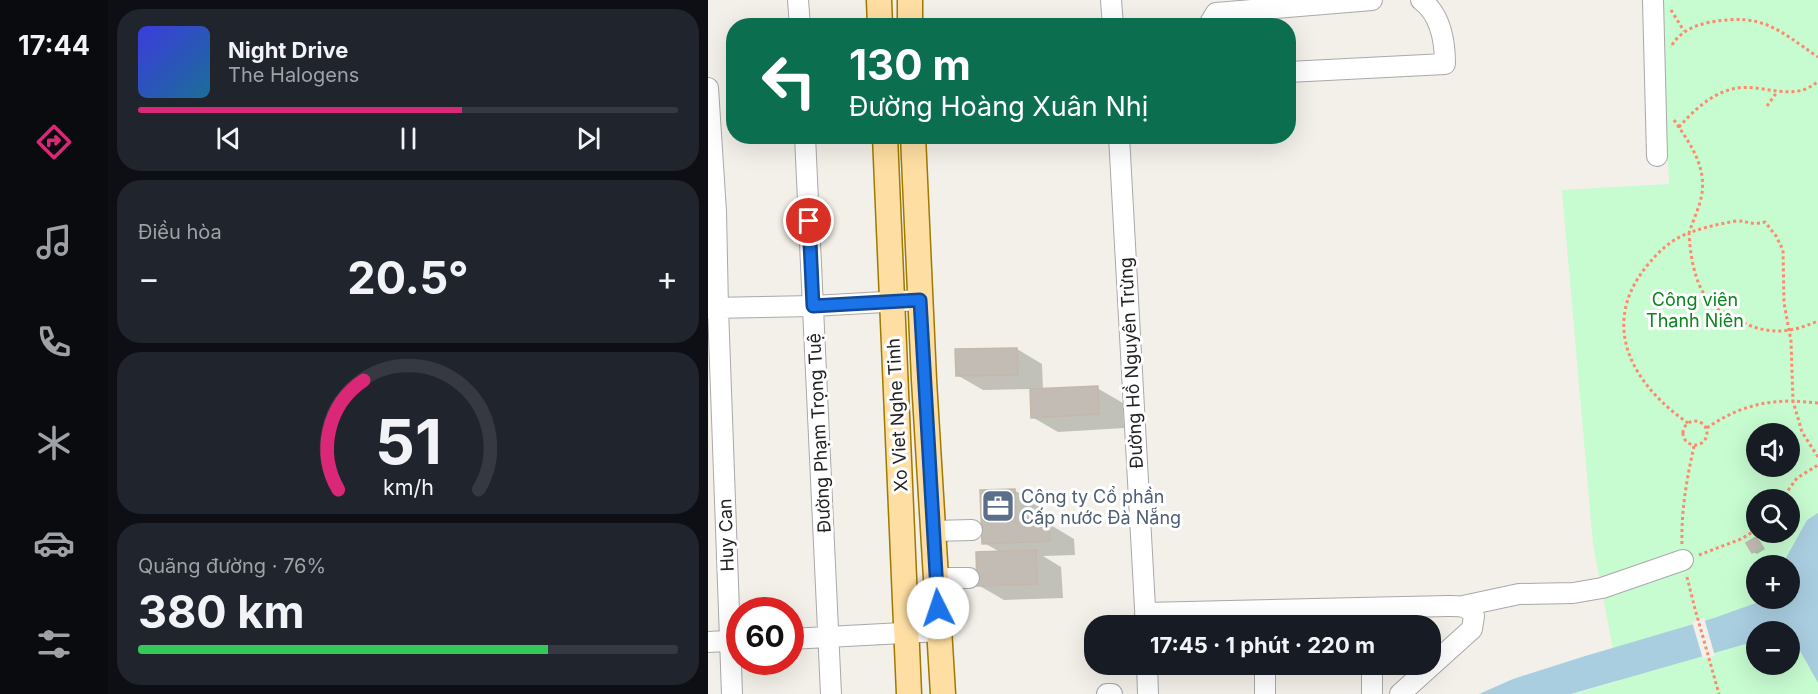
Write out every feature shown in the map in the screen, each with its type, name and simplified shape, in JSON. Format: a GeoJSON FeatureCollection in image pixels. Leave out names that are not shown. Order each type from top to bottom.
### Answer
{"type":"FeatureCollection","features":[{"type":"Feature","properties":{"kind":"main road"},"geometry":{"type":"LineString","coordinates":[[879,0],[880,18]]}},
{"type":"Feature","properties":{"kind":"main road"},"geometry":{"type":"LineString","coordinates":[[910,0],[910,18]]}},
{"type":"Feature","properties":{"kind":"main road","name":"Xo Viet Nghe Tinh"},"geometry":{"type":"LineString","coordinates":[[885,144],[909,694]]}},
{"type":"Feature","properties":{"kind":"main road","name":"Xo Viet Nghe Tinh"},"geometry":{"type":"LineString","coordinates":[[913,144],[943,694]]}},
{"type":"Feature","properties":{"kind":"street"},"geometry":{"type":"LineString","coordinates":[[798,0],[799,18]]}},
{"type":"Feature","properties":{"kind":"street"},"geometry":{"type":"LineString","coordinates":[[1111,0],[1112,18]]}},
{"type":"Feature","properties":{"kind":"street"},"geometry":{"type":"LineString","coordinates":[[1213,18],[1216,13],[1313,2],[1372,0]]}},
{"type":"Feature","properties":{"kind":"street"},"geometry":{"type":"LineString","coordinates":[[1296,72],[1445,64],[1445,44],[1432,8],[1421,0]]}},
{"type":"Feature","properties":{"kind":"street"},"geometry":{"type":"LineString","coordinates":[[1656,156],[1661,3]]}},
{"type":"Feature","properties":{"kind":"street","name":"Huy Can"},"geometry":{"type":"LineString","coordinates":[[708,88],[713,308],[731,597]]}},
{"type":"Feature","properties":{"kind":"street","name":"Đường Phạm Trọng Tuệ"},"geometry":{"type":"LineString","coordinates":[[805,144],[831,694]]}},
{"type":"Feature","properties":{"kind":"street","name":"Đường Hồ Nguyên Trừng"},"geometry":{"type":"LineString","coordinates":[[1119,144],[1146,615]]}},
{"type":"Feature","properties":{"kind":"street"},"geometry":{"type":"LineString","coordinates":[[713,308],[813,306],[920,300]]}},
{"type":"Feature","properties":{"kind":"street"},"geometry":{"type":"LineString","coordinates":[[933,531],[972,530]]}},
{"type":"Feature","properties":{"kind":"street"},"geometry":{"type":"LineString","coordinates":[[1404,615],[1469,611],[1519,594],[1573,593],[1595,590],[1683,560]]}},
{"type":"Feature","properties":{"kind":"street"},"geometry":{"type":"LineString","coordinates":[[936,578],[969,578]]}},
{"type":"Feature","properties":{"kind":"street"},"geometry":{"type":"LineString","coordinates":[[1400,694],[1472,629],[1469,611]]}},
{"type":"Feature","properties":{"kind":"street"},"geometry":{"type":"LineString","coordinates":[[804,639],[940,630]]}},
{"type":"Feature","properties":{"kind":"street"},"geometry":{"type":"LineString","coordinates":[[708,642],[726,641]]}},
{"type":"Feature","properties":{"kind":"street","name":"Huy Can"},"geometry":{"type":"LineString","coordinates":[[732,694],[733,675]]}},
{"type":"Feature","properties":{"kind":"street"},"geometry":{"type":"LineString","coordinates":[[1147,675],[1148,694]]}},
{"type":"Feature","properties":{"kind":"street"},"geometry":{"type":"LineString","coordinates":[[1265,675],[1265,694]]}},
{"type":"Feature","properties":{"kind":"street"},"geometry":{"type":"LineString","coordinates":[[1372,675],[1372,694]]}},
{"type":"Feature","properties":{"kind":"street"},"geometry":{"type":"LineString","coordinates":[[1107,694],[1112,694]]}},
{"type":"Feature","properties":{"kind":"path"},"geometry":{"type":"LineString","coordinates":[[1661,3],[1684,31]]}},
{"type":"Feature","properties":{"kind":"path"},"geometry":{"type":"LineString","coordinates":[[1670,49],[1684,31],[1700,24],[1727,19],[1756,20],[1771,26],[1818,57]]}},
{"type":"Feature","properties":{"kind":"path"},"geometry":{"type":"LineString","coordinates":[[1679,127],[1700,106],[1723,92],[1737,88],[1777,92],[1800,91],[1813,86],[1818,81]]}},
{"type":"Feature","properties":{"kind":"path"},"geometry":{"type":"LineString","coordinates":[[1767,106],[1777,92]]}},
{"type":"Feature","properties":{"kind":"path"},"geometry":{"type":"LineString","coordinates":[[1674,118],[1702,171],[1702,192],[1689,234],[1692,259],[1703,293],[1711,304],[1743,323],[1759,329],[1776,332],[1818,321]]}},
{"type":"Feature","properties":{"kind":"path"},"geometry":{"type":"LineString","coordinates":[[1688,423],[1663,404],[1644,383],[1634,367],[1623,323],[1627,300],[1636,280],[1666,245],[1676,237],[1716,224],[1739,220],[1748,224],[1765,222],[1783,250],[1784,303],[1789,330],[1795,414],[1802,432],[1818,457]]}},
{"type":"Feature","properties":{"kind":"path"},"geometry":{"type":"LineString","coordinates":[[1707,428],[1731,412],[1744,407],[1793,401],[1818,403]]}},
{"type":"Feature","properties":{"kind":"path"},"geometry":{"type":"LineString","coordinates":[[1691,421],[1698,421],[1707,428],[1706,440],[1702,444],[1694,446],[1686,442],[1683,430],[1691,421]]}},
{"type":"Feature","properties":{"kind":"path"},"geometry":{"type":"LineString","coordinates":[[1694,446],[1686,482],[1681,524],[1683,560],[1719,694]]}},
{"type":"Feature","properties":{"kind":"path"},"geometry":{"type":"LineString","coordinates":[[1789,489],[1797,478],[1818,465]]}},
{"type":"Feature","properties":{"kind":"path"},"geometry":{"type":"LineString","coordinates":[[1683,560],[1746,536]]}},
{"type":"Feature","properties":{"kind":"green space","name":"Công viên Thanh Niên"},"geometry":{"type":"Polygon","coordinates":[[[1661,0],[1818,0],[1818,694],[1573,694],[1619,681],[1593,544],[1562,190],[1669,184],[1661,0]]]}},
{"type":"Feature","properties":{"kind":"water"},"geometry":{"type":"Polygon","coordinates":[[[1818,513],[1818,683],[1800,651],[1800,621],[1746,621],[1746,644],[1571,694],[1479,694],[1513,679],[1746,607],[1746,609],[1800,609],[1800,555],[1788,555],[1794,543],[1800,543],[1800,533],[1807,520],[1818,513]]]}},
{"type":"Feature","properties":{"kind":"pier"},"geometry":{"type":"Polygon","coordinates":[[[1704,618],[1715,656],[1703,659],[1692,622],[1704,618]]]}},
{"type":"Feature","properties":{"kind":"building"},"geometry":{"type":"Polygon","coordinates":[[[1017,348],[1018,375],[956,376],[955,349],[1017,348]]]}},
{"type":"Feature","properties":{"kind":"building"},"geometry":{"type":"Polygon","coordinates":[[[1098,386],[1099,414],[1031,418],[1030,389],[1098,386]]]}},
{"type":"Feature","properties":{"kind":"building","name":"Công ty Cổ phần Cấp nước Đà Nẵng"},"geometry":{"type":"Polygon","coordinates":[[[1015,489],[1016,523],[1049,522],[1050,541],[982,544],[980,490],[1015,489]]]}},
{"type":"Feature","properties":{"kind":"building"},"geometry":{"type":"Polygon","coordinates":[[[1746,543],[1760,543],[1762,547],[1752,553],[1746,543]]]}},
{"type":"Feature","properties":{"kind":"building"},"geometry":{"type":"Polygon","coordinates":[[[1036,550],[1037,584],[977,586],[976,552],[1036,550]]]}},
{"type":"Feature","properties":{"kind":"place","name":"Công ty Cổ phần Cấp nước Đà Nẵng"},"geometry":{"type":"Point","coordinates":[998,506]}},
{"type":"Feature","properties":{"kind":"route"},"geometry":{"type":"LineString","coordinates":[[809,221],[813,306],[920,300],[938,608]]}}]}
